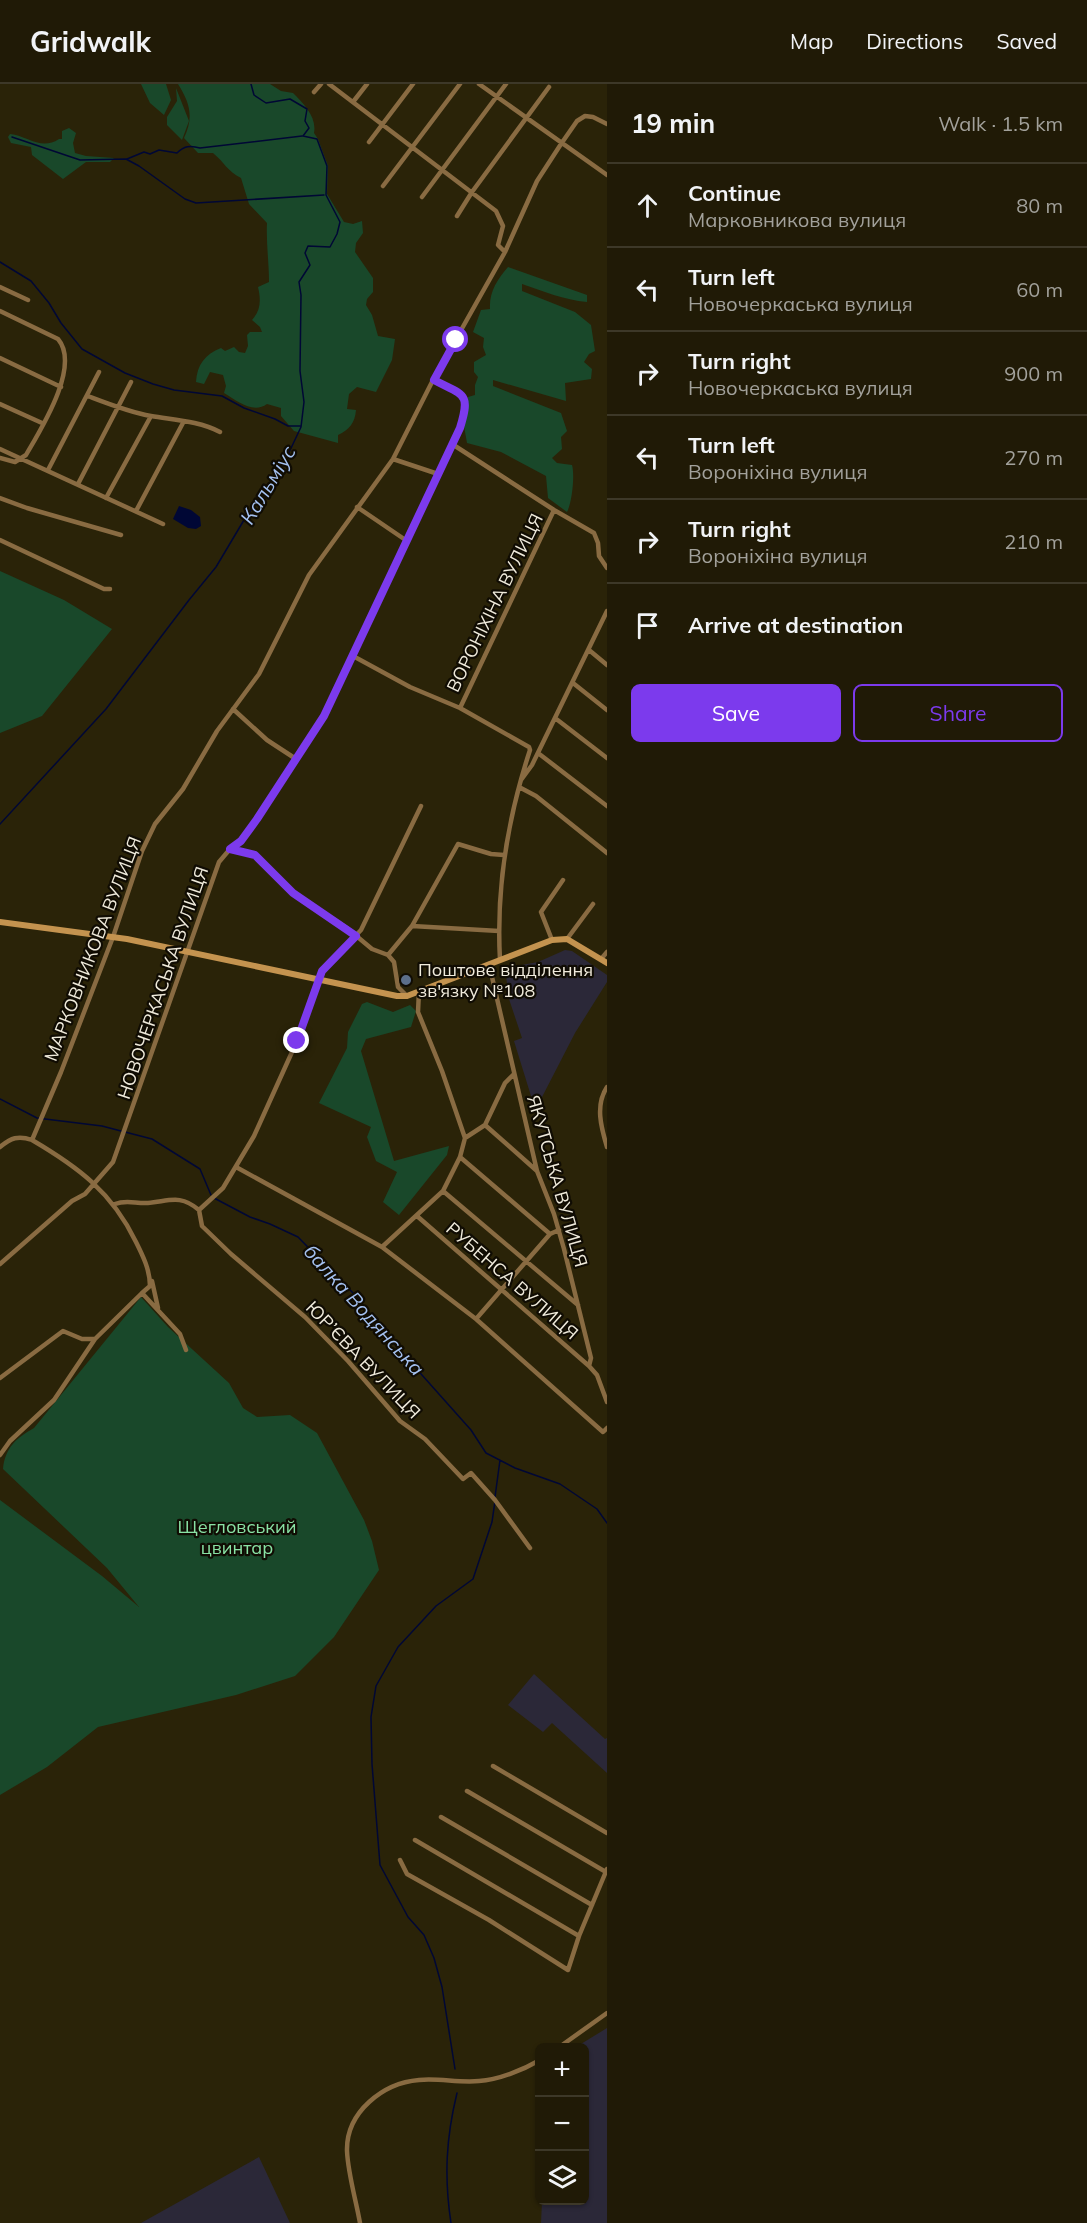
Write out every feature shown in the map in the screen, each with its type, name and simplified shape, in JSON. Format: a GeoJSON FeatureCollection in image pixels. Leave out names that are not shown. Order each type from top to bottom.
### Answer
{"type":"FeatureCollection","features":[{"type":"Feature","properties":{"kind":"street"},"geometry":{"type":"LineString","coordinates":[[314,92],[321,84]]}},
{"type":"Feature","properties":{"kind":"street"},"geometry":{"type":"LineString","coordinates":[[329,84],[498,213],[503,226],[498,245],[505,252]]}},
{"type":"Feature","properties":{"kind":"street"},"geometry":{"type":"LineString","coordinates":[[353,102],[367,84]]}},
{"type":"Feature","properties":{"kind":"street"},"geometry":{"type":"LineString","coordinates":[[369,142],[413,84]]}},
{"type":"Feature","properties":{"kind":"street"},"geometry":{"type":"LineString","coordinates":[[383,186],[460,84]]}},
{"type":"Feature","properties":{"kind":"street"},"geometry":{"type":"LineString","coordinates":[[480,84],[607,175]]}},
{"type":"Feature","properties":{"kind":"street"},"geometry":{"type":"LineString","coordinates":[[422,197],[506,84]]}},
{"type":"Feature","properties":{"kind":"street"},"geometry":{"type":"LineString","coordinates":[[457,216],[549,87]]}},
{"type":"Feature","properties":{"kind":"street","name":"МАРКОВНИКОВА ВУЛИЦЯ"},"geometry":{"type":"LineString","coordinates":[[32,1140],[61,1072],[113,937],[142,851],[155,824],[183,789],[217,731],[259,674],[309,575],[393,459],[505,252],[537,181],[577,122],[585,116],[607,124]]}},
{"type":"Feature","properties":{"kind":"street"},"geometry":{"type":"LineString","coordinates":[[0,287],[28,300]]}},
{"type":"Feature","properties":{"kind":"street"},"geometry":{"type":"LineString","coordinates":[[0,311],[48,333],[63,345],[65,369],[61,387],[26,455],[15,462],[0,458]]}},
{"type":"Feature","properties":{"kind":"street"},"geometry":{"type":"LineString","coordinates":[[0,358],[61,387]]}},
{"type":"Feature","properties":{"kind":"street"},"geometry":{"type":"LineString","coordinates":[[48,470],[99,372]]}},
{"type":"Feature","properties":{"kind":"street","name":"НОВОЧЕРКАСЬКА ВУЛИЦЯ"},"geometry":{"type":"LineString","coordinates":[[0,1264],[72,1201],[85,1194],[113,1162],[219,862],[230,849],[241,841],[324,716],[460,428],[466,402],[463,396],[434,380]]}},
{"type":"Feature","properties":{"kind":"street"},"geometry":{"type":"LineString","coordinates":[[78,484],[131,382]]}},
{"type":"Feature","properties":{"kind":"street"},"geometry":{"type":"LineString","coordinates":[[88,396],[118,407],[151,416],[184,421],[220,432]]}},
{"type":"Feature","properties":{"kind":"street"},"geometry":{"type":"LineString","coordinates":[[0,404],[42,423]]}},
{"type":"Feature","properties":{"kind":"street"},"geometry":{"type":"LineString","coordinates":[[106,498],[151,416]]}},
{"type":"Feature","properties":{"kind":"street"},"geometry":{"type":"LineString","coordinates":[[136,511],[184,421]]}},
{"type":"Feature","properties":{"kind":"street"},"geometry":{"type":"LineString","coordinates":[[452,444],[594,533],[599,556],[607,568]]}},
{"type":"Feature","properties":{"kind":"street"},"geometry":{"type":"LineString","coordinates":[[0,449],[163,524]]}},
{"type":"Feature","properties":{"kind":"street"},"geometry":{"type":"LineString","coordinates":[[393,459],[438,474]]}},
{"type":"Feature","properties":{"kind":"street"},"geometry":{"type":"LineString","coordinates":[[0,498],[121,535]]}},
{"type":"Feature","properties":{"kind":"street"},"geometry":{"type":"LineString","coordinates":[[357,507],[407,541]]}},
{"type":"Feature","properties":{"kind":"street","name":"ВОРОНІХІНА ВУЛИЦЯ"},"geometry":{"type":"LineString","coordinates":[[460,708],[554,510]]}},
{"type":"Feature","properties":{"kind":"street"},"geometry":{"type":"LineString","coordinates":[[0,540],[104,589],[110,589]]}},
{"type":"Feature","properties":{"kind":"street"},"geometry":{"type":"LineString","coordinates":[[500,960],[499,931],[504,855],[519,785],[532,765],[606,614]]}},
{"type":"Feature","properties":{"kind":"street"},"geometry":{"type":"LineString","coordinates":[[589,650],[607,665]]}},
{"type":"Feature","properties":{"kind":"street","name":"ВОРОНІХІНА ВУЛИЦЯ"},"geometry":{"type":"LineString","coordinates":[[353,656],[410,687],[460,708],[529,747],[519,785]]}},
{"type":"Feature","properties":{"kind":"street"},"geometry":{"type":"LineString","coordinates":[[573,683],[607,710]]}},
{"type":"Feature","properties":{"kind":"street"},"geometry":{"type":"LineString","coordinates":[[233,710],[267,740],[296,759]]}},
{"type":"Feature","properties":{"kind":"street"},"geometry":{"type":"LineString","coordinates":[[555,718],[607,758]]}},
{"type":"Feature","properties":{"kind":"street"},"geometry":{"type":"LineString","coordinates":[[538,753],[607,806]]}},
{"type":"Feature","properties":{"kind":"street"},"geometry":{"type":"LineString","coordinates":[[519,785],[607,853]]}},
{"type":"Feature","properties":{"kind":"street"},"geometry":{"type":"LineString","coordinates":[[115,1204],[124,1200],[149,1203],[173,1199],[190,1202],[199,1210],[218,1193],[254,1136],[297,1041],[322,971],[361,930],[421,806]]}},
{"type":"Feature","properties":{"kind":"street"},"geometry":{"type":"LineString","coordinates":[[388,956],[412,926],[458,844],[491,855],[504,855]]}},
{"type":"Feature","properties":{"kind":"street"},"geometry":{"type":"LineString","coordinates":[[230,849],[255,855],[293,893],[356,936],[372,950],[388,956],[394,962],[398,987],[407,996]]}},
{"type":"Feature","properties":{"kind":"street"},"geometry":{"type":"LineString","coordinates":[[552,940],[540,912],[562,880]]}},
{"type":"Feature","properties":{"kind":"street"},"geometry":{"type":"LineString","coordinates":[[567,939],[592,904]]}},
{"type":"Feature","properties":{"kind":"street"},"geometry":{"type":"LineString","coordinates":[[0,922],[113,937],[387,995],[407,996],[552,940],[567,939],[604,961],[607,952]]}},
{"type":"Feature","properties":{"kind":"street"},"geometry":{"type":"LineString","coordinates":[[412,926],[499,931]]}},
{"type":"Feature","properties":{"kind":"street","name":"ЯКУТСЬКА ВУЛИЦЯ"},"geometry":{"type":"LineString","coordinates":[[489,964],[537,1171],[559,1230],[578,1305],[591,1358],[589,1366],[597,1375],[607,1402]]}},
{"type":"Feature","properties":{"kind":"street"},"geometry":{"type":"LineString","coordinates":[[382,1247],[443,1191],[460,1157],[465,1138],[442,1071],[418,1012],[419,991]]}},
{"type":"Feature","properties":{"kind":"street"},"geometry":{"type":"LineString","coordinates":[[465,1138],[485,1125],[505,1083],[513,1075]]}},
{"type":"Feature","properties":{"kind":"street"},"geometry":{"type":"LineString","coordinates":[[607,1087],[600,1102],[602,1132],[607,1147]]}},
{"type":"Feature","properties":{"kind":"street"},"geometry":{"type":"LineString","coordinates":[[485,1125],[537,1171]]}},
{"type":"Feature","properties":{"kind":"street"},"geometry":{"type":"LineString","coordinates":[[0,1148],[15,1137],[32,1140],[73,1165],[115,1204],[126,1220],[150,1275],[158,1310]]}},
{"type":"Feature","properties":{"kind":"street"},"geometry":{"type":"LineString","coordinates":[[460,1157],[550,1234]]}},
{"type":"Feature","properties":{"kind":"street"},"geometry":{"type":"LineString","coordinates":[[236,1167],[382,1247],[476,1319],[605,1430]]}},
{"type":"Feature","properties":{"kind":"street"},"geometry":{"type":"LineString","coordinates":[[443,1191],[578,1305]]}},
{"type":"Feature","properties":{"kind":"street","name":"ЮР’ЄВА ВУЛИЦЯ"},"geometry":{"type":"LineString","coordinates":[[199,1210],[202,1226],[305,1317],[348,1361],[405,1426],[425,1439],[463,1479],[471,1473],[495,1500],[530,1548]]}},
{"type":"Feature","properties":{"kind":"street","name":"РУБЕНСА ВУЛИЦЯ"},"geometry":{"type":"LineString","coordinates":[[417,1216],[589,1366]]}},
{"type":"Feature","properties":{"kind":"street"},"geometry":{"type":"LineString","coordinates":[[476,1319],[550,1234],[559,1230]]}},
{"type":"Feature","properties":{"kind":"street"},"geometry":{"type":"LineString","coordinates":[[0,1455],[10,1441],[54,1400],[95,1339],[150,1286],[150,1275]]}},
{"type":"Feature","properties":{"kind":"street"},"geometry":{"type":"LineString","coordinates":[[142,1293],[180,1334],[186,1350]]}},
{"type":"Feature","properties":{"kind":"street"},"geometry":{"type":"LineString","coordinates":[[0,1378],[63,1331],[82,1339],[95,1339]]}},
{"type":"Feature","properties":{"kind":"street"},"geometry":{"type":"LineString","coordinates":[[493,1766],[607,1833]]}},
{"type":"Feature","properties":{"kind":"street"},"geometry":{"type":"LineString","coordinates":[[399,1860],[407,1874],[489,1920],[568,1971],[579,1936],[606,1870],[467,1791]]}},
{"type":"Feature","properties":{"kind":"street"},"geometry":{"type":"LineString","coordinates":[[441,1817],[592,1905]]}},
{"type":"Feature","properties":{"kind":"street"},"geometry":{"type":"LineString","coordinates":[[415,1839],[579,1936]]}},
{"type":"Feature","properties":{"kind":"street"},"geometry":{"type":"LineString","coordinates":[[565,2043],[607,2013]]}},
{"type":"Feature","properties":{"kind":"street"},"geometry":{"type":"LineString","coordinates":[[360,2223],[348,2157],[348,2139],[350,2129],[359,2113],[374,2097],[394,2085],[420,2080],[480,2081],[507,2074],[535,2062]]}},
{"type":"Feature","properties":{"kind":"shaded area"},"geometry":{"type":"Polygon","coordinates":[[[565,950],[572,951],[607,975],[607,982],[575,1033],[541,1099],[531,1096],[514,1041],[522,1038],[509,999],[505,968],[538,962],[565,950]]]}},
{"type":"Feature","properties":{"kind":"shaded area"},"geometry":{"type":"Polygon","coordinates":[[[534,1674],[605,1739],[607,1738],[607,1773],[552,1723],[543,1732],[508,1705],[534,1674]]]}},
{"type":"Feature","properties":{"kind":"shaded area"},"geometry":{"type":"Polygon","coordinates":[[[607,2028],[607,2223],[541,2223],[542,2205],[589,2205],[589,2043],[583,2043],[607,2028]]]}},
{"type":"Feature","properties":{"kind":"shaded area"},"geometry":{"type":"Polygon","coordinates":[[[259,2157],[290,2223],[141,2223],[259,2157]]]}},
{"type":"Feature","properties":{"kind":"green space"},"geometry":{"type":"Polygon","coordinates":[[[141,84],[166,84],[171,100],[164,115],[150,103],[141,84]]]}},
{"type":"Feature","properties":{"kind":"green space"},"geometry":{"type":"Polygon","coordinates":[[[178,84],[270,84],[281,91],[293,93],[312,116],[314,133],[328,166],[327,194],[344,222],[353,224],[362,221],[363,233],[356,243],[355,252],[373,278],[373,292],[367,299],[366,305],[372,315],[378,336],[395,339],[392,360],[376,392],[357,387],[349,394],[347,409],[356,410],[355,415],[351,426],[338,435],[338,443],[294,431],[281,416],[281,408],[267,404],[256,408],[234,400],[224,393],[226,386],[223,375],[210,372],[204,384],[196,382],[200,365],[210,353],[221,348],[225,351],[234,347],[239,352],[245,353],[248,346],[247,335],[250,332],[262,332],[252,320],[260,305],[258,287],[269,282],[267,223],[249,204],[241,178],[213,153],[198,153],[184,138],[190,117],[188,104],[178,84]]]}},
{"type":"Feature","properties":{"kind":"green space"},"geometry":{"type":"Polygon","coordinates":[[[176,88],[189,121],[182,140],[167,125],[167,117],[177,101],[176,88]]]}},
{"type":"Feature","properties":{"kind":"green space"},"geometry":{"type":"Polygon","coordinates":[[[69,128],[76,133],[73,143],[75,153],[114,158],[110,162],[86,162],[63,179],[32,155],[31,147],[11,143],[8,137],[10,134],[17,135],[46,144],[62,139],[62,131],[69,128]]]}},
{"type":"Feature","properties":{"kind":"green space"},"geometry":{"type":"Polygon","coordinates":[[[508,267],[587,295],[587,302],[578,301],[522,284],[522,291],[575,312],[591,325],[595,351],[589,354],[584,362],[592,369],[591,379],[565,383],[566,401],[493,380],[493,386],[561,413],[567,431],[561,437],[562,449],[552,458],[557,463],[572,465],[572,489],[567,512],[548,498],[546,476],[501,452],[467,443],[464,426],[468,397],[475,395],[478,377],[474,372],[474,362],[486,355],[483,347],[484,338],[473,332],[481,310],[490,309],[494,286],[508,267]]]}},
{"type":"Feature","properties":{"kind":"green space"},"geometry":{"type":"Polygon","coordinates":[[[0,571],[64,600],[112,629],[42,716],[0,733],[0,571]]]}},
{"type":"Feature","properties":{"kind":"green space"},"geometry":{"type":"Polygon","coordinates":[[[367,1002],[393,1012],[410,1005],[416,1011],[411,1027],[366,1039],[361,1051],[394,1161],[449,1146],[447,1155],[399,1215],[383,1202],[397,1172],[376,1161],[367,1137],[371,1127],[319,1103],[347,1048],[348,1032],[362,1004],[367,1002]]]}},
{"type":"Feature","properties":{"kind":"green space","name":"Щегловський цвинтар"},"geometry":{"type":"Polygon","coordinates":[[[141,1297],[168,1327],[229,1383],[243,1408],[257,1417],[290,1415],[317,1433],[364,1520],[379,1570],[334,1637],[295,1676],[236,1695],[98,1727],[47,1767],[0,1795],[0,1500],[102,1576],[139,1607],[107,1568],[3,1469],[4,1462],[12,1444],[34,1428],[141,1297]]]}},
{"type":"Feature","properties":{"kind":"water"},"geometry":{"type":"Polygon","coordinates":[[[179,506],[191,510],[200,517],[201,526],[196,529],[188,528],[173,519],[179,506]]]}},
{"type":"Feature","properties":{"kind":"waterway","name":"Кальміус"},"geometry":{"type":"LineString","coordinates":[[0,824],[106,709],[216,567],[244,520],[284,463],[301,427],[304,402],[300,371],[301,295],[299,282],[310,265],[305,253],[308,246],[330,247],[340,222],[326,195],[327,166],[317,139],[303,136],[309,128],[305,121],[307,109],[290,99],[266,103],[254,95],[251,84]]}},
{"type":"Feature","properties":{"kind":"waterway"},"geometry":{"type":"LineString","coordinates":[[127,159],[144,152],[150,154],[159,150],[177,153],[187,147],[200,148],[302,136]]}},
{"type":"Feature","properties":{"kind":"waterway"},"geometry":{"type":"LineString","coordinates":[[12,137],[80,160],[126,159],[185,199],[196,203],[324,195]]}},
{"type":"Feature","properties":{"kind":"waterway"},"geometry":{"type":"LineString","coordinates":[[0,262],[31,281],[82,349],[125,373],[174,390],[222,396],[244,408],[288,426],[300,426]]}},
{"type":"Feature","properties":{"kind":"waterway","name":"балка Водянська"},"geometry":{"type":"LineString","coordinates":[[0,1099],[37,1118],[102,1126],[121,1131]]}},
{"type":"Feature","properties":{"kind":"waterway","name":"балка Водянська"},"geometry":{"type":"LineString","coordinates":[[125,1132],[152,1139],[200,1169],[211,1195]]}},
{"type":"Feature","properties":{"kind":"waterway","name":"балка Водянська"},"geometry":{"type":"LineString","coordinates":[[214,1198],[250,1217],[298,1237],[354,1294],[389,1338],[471,1430],[486,1453],[515,1468],[560,1484],[597,1509],[607,1523]]}},
{"type":"Feature","properties":{"kind":"waterway"},"geometry":{"type":"LineString","coordinates":[[495,1497],[500,1460]]}},
{"type":"Feature","properties":{"kind":"waterway"},"geometry":{"type":"LineString","coordinates":[[455,2069],[442,1987],[434,1958],[424,1935],[408,1917],[380,1865],[372,1764],[371,1717],[376,1686],[398,1647],[436,1606],[473,1579],[492,1522],[495,1501]]}},
{"type":"Feature","properties":{"kind":"waterway"},"geometry":{"type":"LineString","coordinates":[[451,2223],[447,2190],[447,2158],[450,2126],[457,2093]]}},
{"type":"Feature","properties":{"kind":"place","name":"Поштове відділення зв'язку №108"},"geometry":{"type":"Point","coordinates":[406,980]}},
{"type":"Feature","properties":{"kind":"route"},"geometry":{"type":"LineString","coordinates":[[297,1041],[322,971],[356,936],[293,893],[255,855],[230,849],[241,841],[257,819],[324,716],[460,428],[466,410],[463,396],[434,380],[456,340]]}}]}
